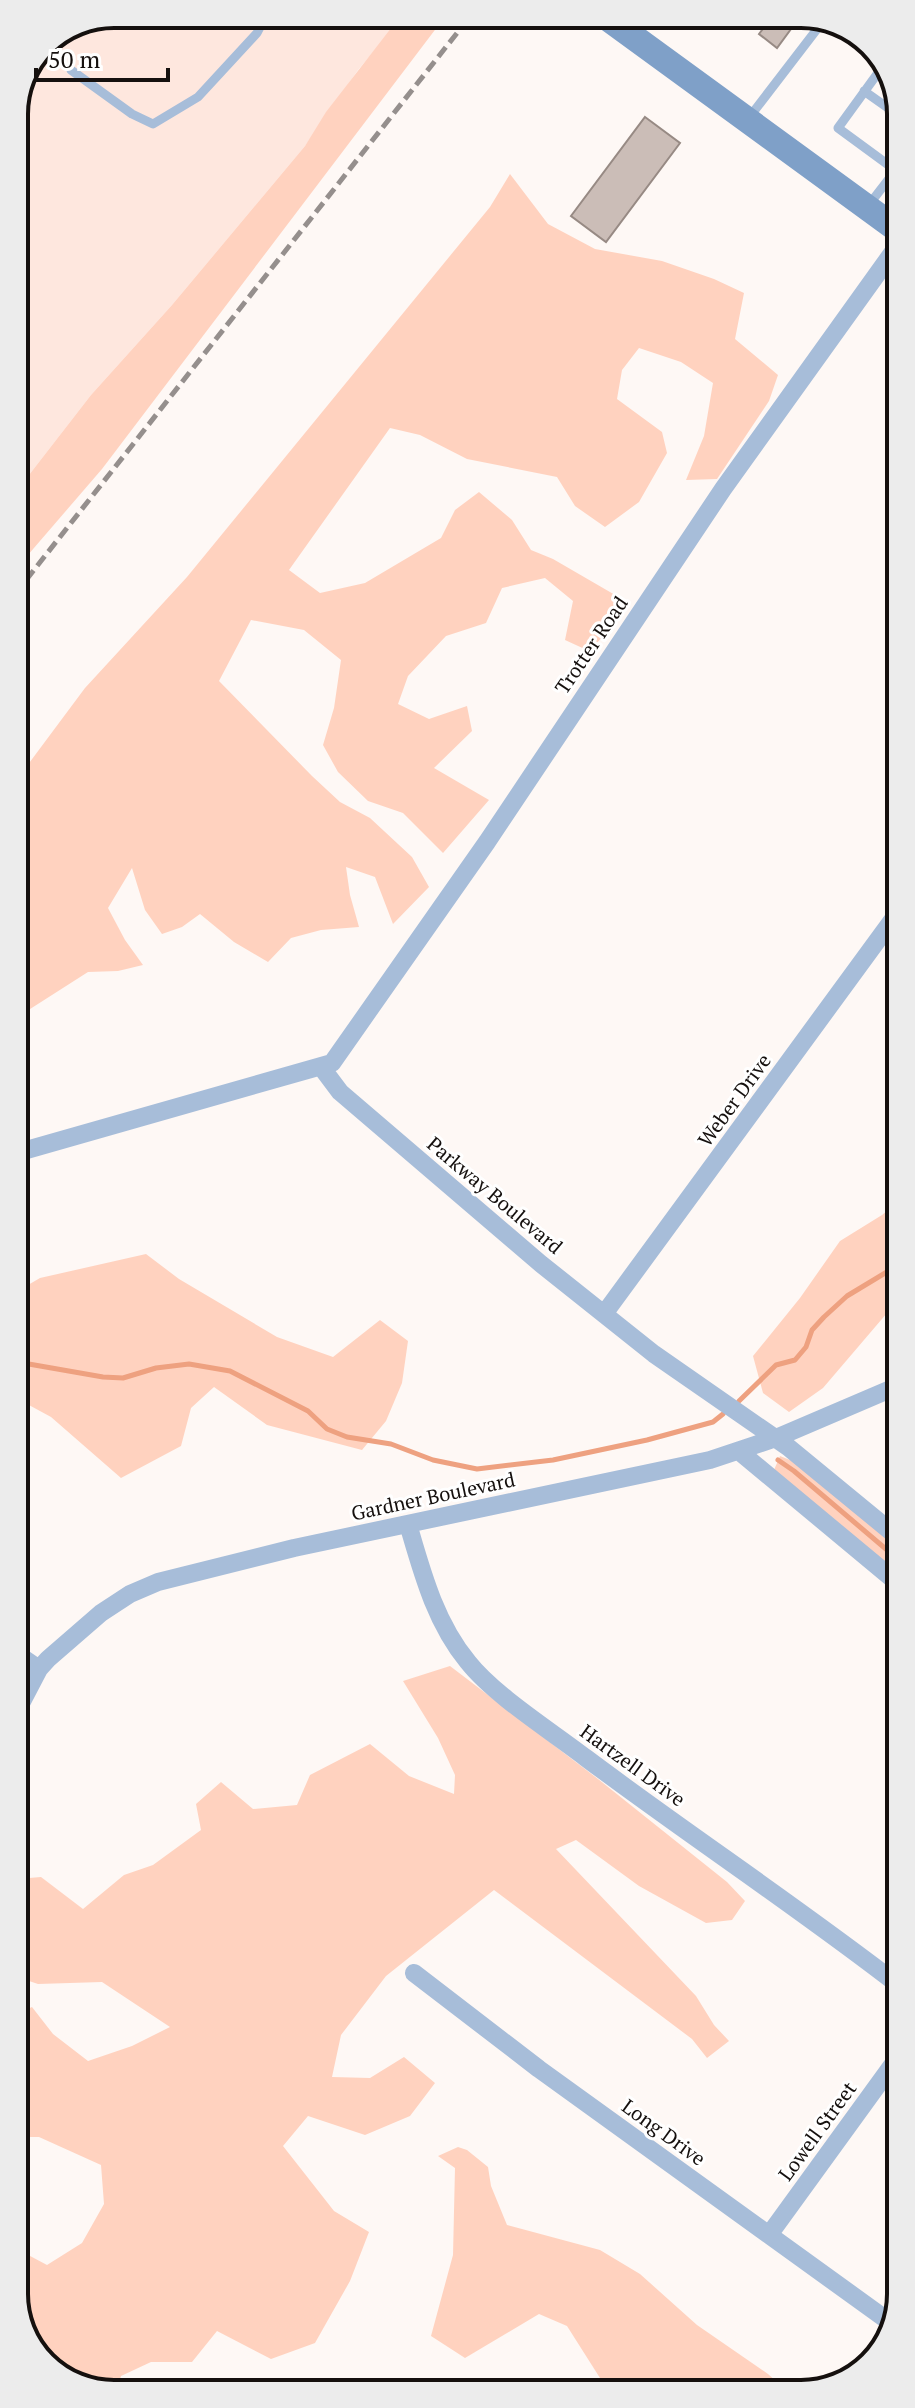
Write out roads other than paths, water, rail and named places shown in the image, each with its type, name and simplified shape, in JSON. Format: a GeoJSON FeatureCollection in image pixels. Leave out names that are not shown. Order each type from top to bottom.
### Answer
{"type":"FeatureCollection","features":[{"type":"Feature","properties":{"kind":"main road"},"geometry":{"type":"LineString","coordinates":[[621,28],[887,222]]}},
{"type":"Feature","properties":{"kind":"street","name":"Trotter Road"},"geometry":{"type":"LineString","coordinates":[[322,1068],[337,1058],[487,842],[723,489],[887,260]]}},
{"type":"Feature","properties":{"kind":"street","name":"Weber Drive"},"geometry":{"type":"LineString","coordinates":[[604,1314],[887,927]]}},
{"type":"Feature","properties":{"kind":"street"},"geometry":{"type":"LineString","coordinates":[[28,1149],[184,1103],[322,1068]]}},
{"type":"Feature","properties":{"kind":"street","name":"Parkway Boulevard"},"geometry":{"type":"LineString","coordinates":[[322,1068],[340,1092],[604,1314],[654,1354],[776,1438],[887,1528]]}},
{"type":"Feature","properties":{"kind":"street","name":"Gardner Boulevard"},"geometry":{"type":"LineString","coordinates":[[28,1690],[39,1669],[83,1626],[130,1594],[158,1582],[223,1564],[710,1460],[776,1438],[887,1391]]}},
{"type":"Feature","properties":{"kind":"street"},"geometry":{"type":"LineString","coordinates":[[740,1452],[887,1574]]}},
{"type":"Feature","properties":{"kind":"street","name":"Hartzell Drive"},"geometry":{"type":"LineString","coordinates":[[408,1524],[433,1602],[448,1633],[469,1664],[531,1717],[887,1977]]}},
{"type":"Feature","properties":{"kind":"street"},"geometry":{"type":"LineString","coordinates":[[28,1662],[39,1669]]}},
{"type":"Feature","properties":{"kind":"street","name":"Long Drive"},"geometry":{"type":"LineString","coordinates":[[414,1973],[539,2069],[883,2317]]}},
{"type":"Feature","properties":{"kind":"street","name":"Lowell Street"},"geometry":{"type":"LineString","coordinates":[[769,2235],[887,2072]]}},
{"type":"Feature","properties":{"kind":"lane"},"geometry":{"type":"LineString","coordinates":[[71,70],[132,114],[153,124],[198,97],[260,28]]}},
{"type":"Feature","properties":{"kind":"lane"},"geometry":{"type":"LineString","coordinates":[[748,120],[817,30]]}},
{"type":"Feature","properties":{"kind":"lane"},"geometry":{"type":"LineString","coordinates":[[877,74],[838,128],[887,165]]}},
{"type":"Feature","properties":{"kind":"lane"},"geometry":{"type":"LineString","coordinates":[[864,91],[886,107]]}},
{"type":"Feature","properties":{"kind":"lane"},"geometry":{"type":"LineString","coordinates":[[867,208],[887,183]]}},
{"type":"Feature","properties":{"kind":"waterway"},"geometry":{"type":"LineString","coordinates":[[739,1401],[776,1365],[795,1360],[806,1347],[812,1330],[847,1296],[887,1272]]}},
{"type":"Feature","properties":{"kind":"waterway"},"geometry":{"type":"LineString","coordinates":[[28,1364],[123,1378],[156,1368],[189,1364],[230,1371],[308,1411],[327,1429],[347,1437],[391,1444],[433,1460],[477,1469],[553,1460],[647,1440],[713,1422],[723,1414]]}},
{"type":"Feature","properties":{"kind":"waterway"},"geometry":{"type":"LineString","coordinates":[[778,1460],[887,1550]]}},
{"type":"Feature","properties":{"kind":"railway"},"geometry":{"type":"LineString","coordinates":[[28,578],[461,28]]}}]}
